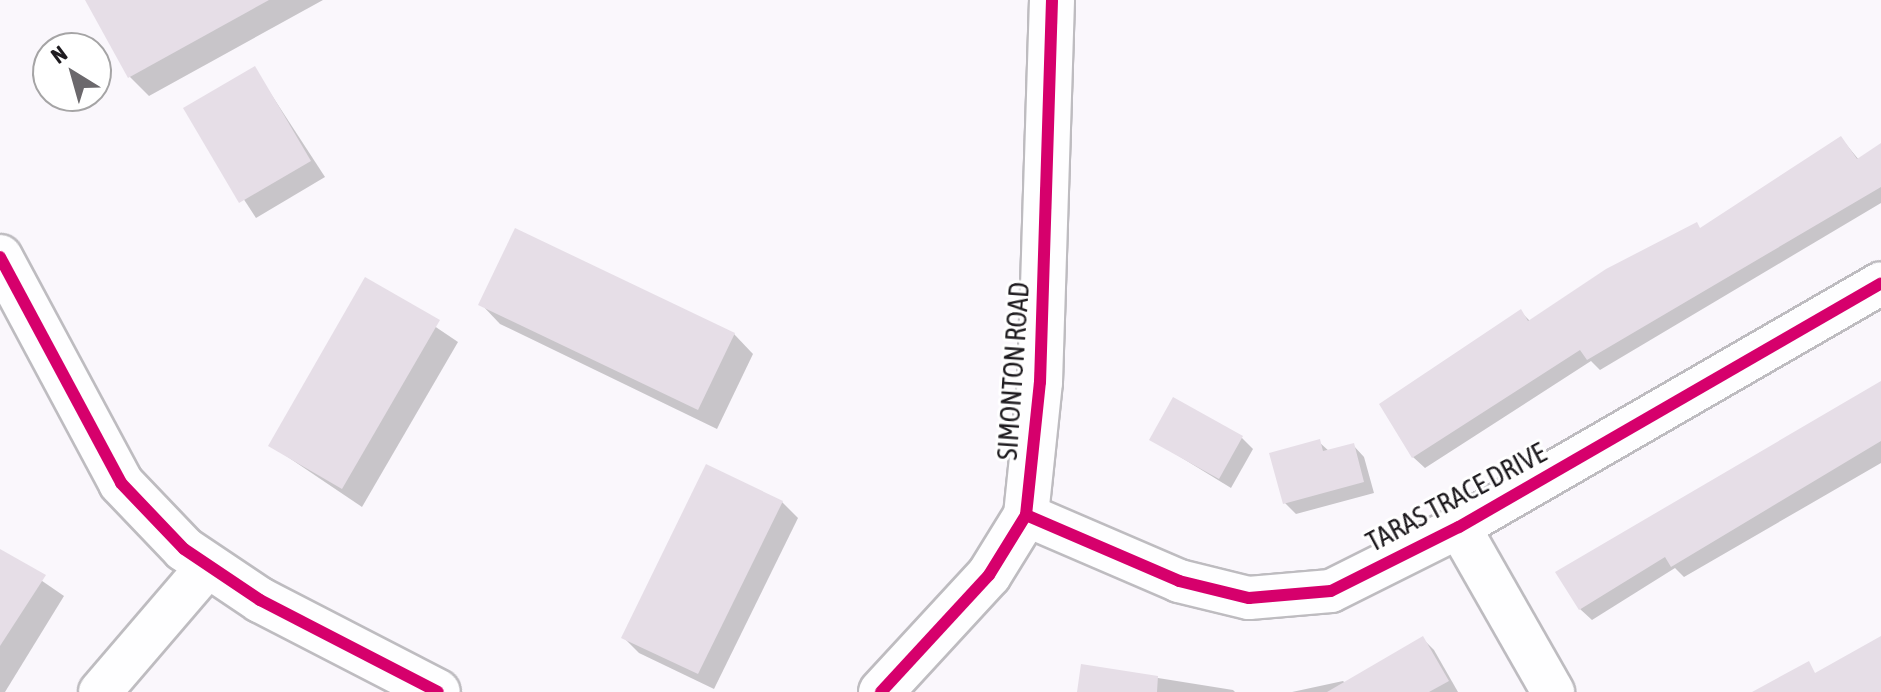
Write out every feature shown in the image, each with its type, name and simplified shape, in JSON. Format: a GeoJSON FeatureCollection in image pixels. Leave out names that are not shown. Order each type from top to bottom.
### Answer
{"type":"FeatureCollection","features":[{"type":"Feature","properties":{"kind":"street","name":"SIMONTON ROAD"},"geometry":{"type":"LineString","coordinates":[[881,692],[989,575],[1026,515],[1040,382],[1052,0]]}},
{"type":"Feature","properties":{"kind":"street"},"geometry":{"type":"LineString","coordinates":[[0,257],[121,483],[208,566],[438,692]]}},
{"type":"Feature","properties":{"kind":"street","name":"TARAS TRACE DRIVE"},"geometry":{"type":"LineString","coordinates":[[1026,515],[1179,581],[1249,598],[1331,591],[1459,527],[1881,283]]}},
{"type":"Feature","properties":{"kind":"street"},"geometry":{"type":"LineString","coordinates":[[1459,527],[1553,692]]}},
{"type":"Feature","properties":{"kind":"street"},"geometry":{"type":"LineString","coordinates":[[100,692],[208,566]]}},
{"type":"Feature","properties":{"kind":"building"},"geometry":{"type":"Polygon","coordinates":[[[85,0],[269,0],[128,78],[112,49],[112,32],[103,32],[85,0]]]}},
{"type":"Feature","properties":{"kind":"building"},"geometry":{"type":"Polygon","coordinates":[[[255,66],[311,161],[239,203],[183,108],[255,66]]]}},
{"type":"Feature","properties":{"kind":"building"},"geometry":{"type":"Polygon","coordinates":[[[1841,136],[1857,159],[1881,143],[1881,187],[1587,360],[1580,350],[1412,458],[1379,404],[1521,309],[1528,321],[1606,269],[1697,222],[1700,228],[1841,136]]]}},
{"type":"Feature","properties":{"kind":"building"},"geometry":{"type":"Polygon","coordinates":[[[515,228],[735,333],[698,410],[478,305],[515,228]]]}},
{"type":"Feature","properties":{"kind":"building"},"geometry":{"type":"Polygon","coordinates":[[[365,277],[440,320],[342,489],[268,446],[365,277]]]}},
{"type":"Feature","properties":{"kind":"building"},"geometry":{"type":"Polygon","coordinates":[[[1881,381],[1881,441],[1671,567],[1665,557],[1579,610],[1555,572],[1881,381]]]}},
{"type":"Feature","properties":{"kind":"building"},"geometry":{"type":"Polygon","coordinates":[[[1173,397],[1243,436],[1219,479],[1149,440],[1173,397]]]}},
{"type":"Feature","properties":{"kind":"building"},"geometry":{"type":"Polygon","coordinates":[[[1320,439],[1323,451],[1354,443],[1364,482],[1283,504],[1269,453],[1320,439]]]}},
{"type":"Feature","properties":{"kind":"building"},"geometry":{"type":"Polygon","coordinates":[[[706,464],[783,501],[698,674],[621,638],[706,464]]]}},
{"type":"Feature","properties":{"kind":"building"},"geometry":{"type":"Polygon","coordinates":[[[0,549],[46,575],[0,646],[0,549]]]}},
{"type":"Feature","properties":{"kind":"building"},"geometry":{"type":"Polygon","coordinates":[[[1423,636],[1449,681],[1429,692],[1327,692],[1423,636]]]}},
{"type":"Feature","properties":{"kind":"building"},"geometry":{"type":"Polygon","coordinates":[[[1881,636],[1881,692],[1752,692],[1809,661],[1815,673],[1881,636]]]}},
{"type":"Feature","properties":{"kind":"building"},"geometry":{"type":"Polygon","coordinates":[[[1081,664],[1158,676],[1157,692],[1077,692],[1081,664]]]}},
{"type":"Feature","properties":{"kind":"cycle path"},"geometry":{"type":"LineString","coordinates":[[881,692],[989,575],[1026,515],[1040,382],[1052,0]]}},
{"type":"Feature","properties":{"kind":"cycle path"},"geometry":{"type":"LineString","coordinates":[[0,257],[121,483],[184,549],[260,600],[438,692]]}},
{"type":"Feature","properties":{"kind":"cycle path"},"geometry":{"type":"LineString","coordinates":[[1026,515],[1179,581],[1249,598],[1331,591],[1459,527],[1881,283]]}}]}
